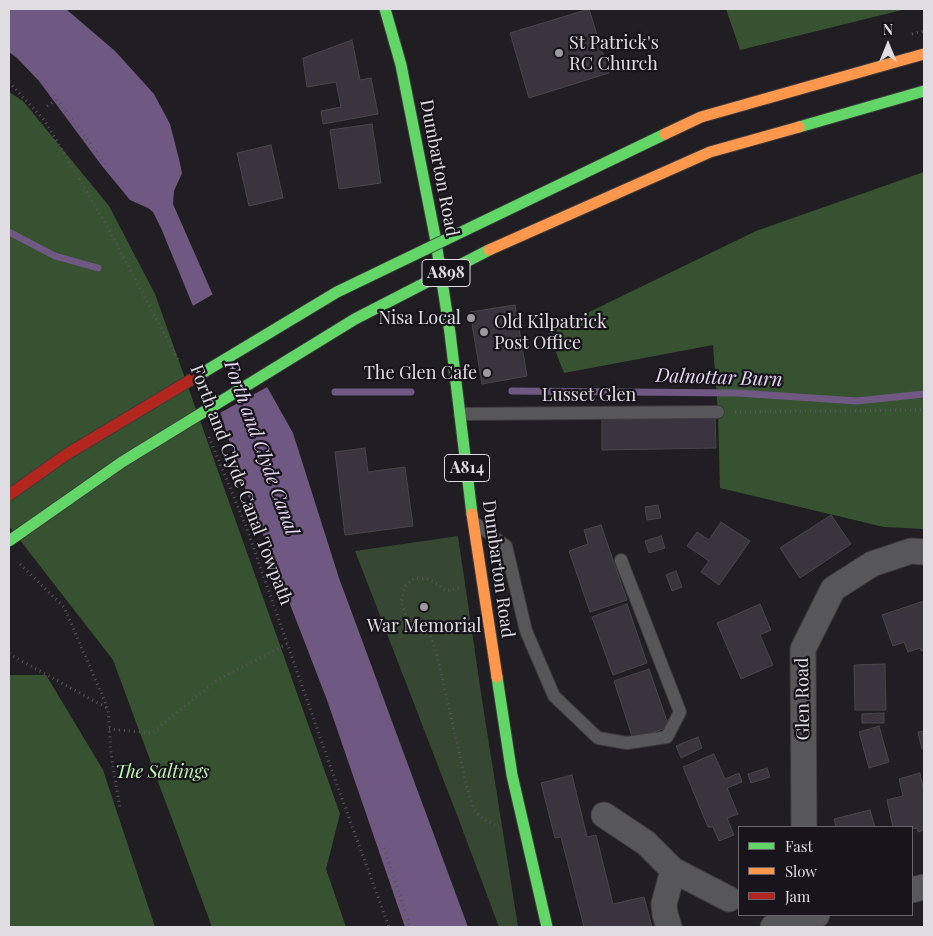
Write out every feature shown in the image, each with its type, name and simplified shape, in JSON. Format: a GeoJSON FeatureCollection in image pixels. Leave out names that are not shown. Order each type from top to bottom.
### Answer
{"type":"FeatureCollection","features":[{"type":"Feature","properties":{"kind":"main road","name":"Dumbarton Road"},"geometry":{"type":"LineString","coordinates":[[385,9],[403,73],[435,236],[451,342],[473,522],[512,776],[547,927]]}},
{"type":"Feature","properties":{"kind":"main road","name":"A898"},"geometry":{"type":"LineString","coordinates":[[9,495],[66,454],[337,292],[701,117],[924,54]]}},
{"type":"Feature","properties":{"kind":"main road","name":"A898"},"geometry":{"type":"LineString","coordinates":[[9,541],[122,462],[355,320],[501,244],[710,152],[924,91]]}},
{"type":"Feature","properties":{"kind":"street","name":"Glen Road"},"geometry":{"type":"LineString","coordinates":[[804,826],[802,649],[833,589],[872,564],[911,551],[924,552]]}},
{"type":"Feature","properties":{"kind":"street"},"geometry":{"type":"LineString","coordinates":[[604,815],[646,843],[673,870],[729,899]]}},
{"type":"Feature","properties":{"kind":"street"},"geometry":{"type":"LineString","coordinates":[[669,927],[664,904],[673,870]]}},
{"type":"Feature","properties":{"kind":"street"},"geometry":{"type":"LineString","coordinates":[[773,927],[810,919]]}},
{"type":"Feature","properties":{"kind":"lane","name":"Lusset Glen"},"geometry":{"type":"LineString","coordinates":[[460,414],[718,412]]}},
{"type":"Feature","properties":{"kind":"lane"},"geometry":{"type":"LineString","coordinates":[[473,522],[506,546],[526,631],[554,696],[598,738],[627,743],[667,736],[680,712],[621,560]]}},
{"type":"Feature","properties":{"kind":"path","name":"Forth and Clyde Canal Towpath"},"geometry":{"type":"LineString","coordinates":[[9,82],[45,121],[107,226],[175,352],[178,361]]}},
{"type":"Feature","properties":{"kind":"path"},"geometry":{"type":"LineString","coordinates":[[47,106],[56,97],[105,164]]}},
{"type":"Feature","properties":{"kind":"path"},"geometry":{"type":"LineString","coordinates":[[718,412],[924,410]]}},
{"type":"Feature","properties":{"kind":"path","name":"Forth and Clyde Canal Towpath"},"geometry":{"type":"LineString","coordinates":[[207,432],[247,529],[336,783],[389,927]]}},
{"type":"Feature","properties":{"kind":"path"},"geometry":{"type":"LineString","coordinates":[[16,560],[64,607],[108,709],[111,754],[120,808]]}},
{"type":"Feature","properties":{"kind":"path"},"geometry":{"type":"LineString","coordinates":[[482,584],[446,591],[428,579],[414,578],[405,586],[401,602],[408,621],[430,635],[437,655],[474,810],[483,819],[497,826],[525,832]]}},
{"type":"Feature","properties":{"kind":"path"},"geometry":{"type":"LineString","coordinates":[[109,729],[152,733],[217,680],[287,644]]}},
{"type":"Feature","properties":{"kind":"path"},"geometry":{"type":"LineString","coordinates":[[9,654],[108,709]]}},
{"type":"Feature","properties":{"kind":"path"},"geometry":{"type":"LineString","coordinates":[[384,848],[410,927]]}},
{"type":"Feature","properties":{"kind":"green space"},"geometry":{"type":"Polygon","coordinates":[[[726,9],[906,9],[740,50],[726,9]]]}},
{"type":"Feature","properties":{"kind":"green space","name":"The Saltings"},"geometry":{"type":"Polygon","coordinates":[[[9,92],[23,101],[109,206],[155,294],[340,814],[326,869],[346,927],[212,927],[113,660],[9,526],[9,92]]]}},
{"type":"Feature","properties":{"kind":"green space"},"geometry":{"type":"Polygon","coordinates":[[[924,172],[924,529],[884,527],[720,488],[718,412],[713,345],[564,373],[548,332],[756,231],[924,172]]]}},
{"type":"Feature","properties":{"kind":"green space"},"geometry":{"type":"Polygon","coordinates":[[[458,536],[518,927],[499,927],[355,551],[458,536]]]}},
{"type":"Feature","properties":{"kind":"green space"},"geometry":{"type":"Polygon","coordinates":[[[9,675],[46,675],[103,770],[155,927],[9,927],[9,675]]]}},
{"type":"Feature","properties":{"kind":"water","name":"Forth and Clyde Canal"},"geometry":{"type":"Polygon","coordinates":[[[9,9],[66,9],[115,51],[154,94],[170,124],[182,173],[174,191],[173,204],[227,327],[239,337],[293,433],[339,578],[468,927],[405,927],[327,700],[240,475],[205,364],[207,340],[161,228],[153,212],[130,200],[102,166],[39,81],[9,52],[9,9]]]}},
{"type":"Feature","properties":{"kind":"pier"},"geometry":{"type":"Polygon","coordinates":[[[215,293],[229,325],[241,336],[269,386],[218,414],[202,364],[205,340],[191,307],[215,293]]]}},
{"type":"Feature","properties":{"kind":"building","name":"St Patrick's RC Church"},"geometry":{"type":"Polygon","coordinates":[[[589,9],[609,73],[529,98],[510,33],[589,9]]]}},
{"type":"Feature","properties":{"kind":"building"},"geometry":{"type":"Polygon","coordinates":[[[352,40],[360,80],[371,78],[378,114],[323,124],[321,111],[341,107],[336,82],[307,87],[303,58],[352,40]]]}},
{"type":"Feature","properties":{"kind":"building"},"geometry":{"type":"Polygon","coordinates":[[[372,124],[381,183],[339,189],[330,130],[372,124]]]}},
{"type":"Feature","properties":{"kind":"building"},"geometry":{"type":"Polygon","coordinates":[[[271,145],[283,198],[249,206],[237,153],[271,145]]]}},
{"type":"Feature","properties":{"kind":"building"},"geometry":{"type":"Polygon","coordinates":[[[515,305],[527,376],[482,384],[470,312],[515,305]]]}},
{"type":"Feature","properties":{"kind":"building"},"geometry":{"type":"Polygon","coordinates":[[[715,417],[716,448],[602,450],[602,419],[715,417]]]}},
{"type":"Feature","properties":{"kind":"building"},"geometry":{"type":"Polygon","coordinates":[[[365,448],[368,472],[405,467],[413,526],[345,535],[335,452],[365,448]]]}},
{"type":"Feature","properties":{"kind":"building"},"geometry":{"type":"Polygon","coordinates":[[[658,505],[661,518],[647,520],[645,507],[658,505]]]}},
{"type":"Feature","properties":{"kind":"building"},"geometry":{"type":"Polygon","coordinates":[[[831,515],[851,544],[800,578],[780,548],[831,515]]]}},
{"type":"Feature","properties":{"kind":"building"},"geometry":{"type":"Polygon","coordinates":[[[721,522],[750,541],[719,585],[701,572],[709,561],[687,546],[697,532],[709,540],[721,522]]]}},
{"type":"Feature","properties":{"kind":"building"},"geometry":{"type":"Polygon","coordinates":[[[601,525],[627,600],[590,612],[569,551],[588,544],[584,530],[601,525]]]}},
{"type":"Feature","properties":{"kind":"building"},"geometry":{"type":"Polygon","coordinates":[[[661,536],[665,548],[649,553],[645,541],[661,536]]]}},
{"type":"Feature","properties":{"kind":"building"},"geometry":{"type":"Polygon","coordinates":[[[676,571],[682,587],[672,591],[666,575],[676,571]]]}},
{"type":"Feature","properties":{"kind":"building"},"geometry":{"type":"Polygon","coordinates":[[[924,601],[924,650],[921,651],[920,648],[908,652],[904,642],[893,646],[882,615],[924,601]]]}},
{"type":"Feature","properties":{"kind":"building"},"geometry":{"type":"Polygon","coordinates":[[[627,604],[647,663],[613,675],[592,617],[627,604]]]}},
{"type":"Feature","properties":{"kind":"building"},"geometry":{"type":"Polygon","coordinates":[[[760,604],[771,630],[760,635],[773,665],[741,679],[717,623],[760,604]]]}},
{"type":"Feature","properties":{"kind":"building"},"geometry":{"type":"Polygon","coordinates":[[[885,664],[886,710],[855,710],[854,665],[885,664]]]}},
{"type":"Feature","properties":{"kind":"building"},"geometry":{"type":"Polygon","coordinates":[[[649,669],[669,727],[633,739],[614,681],[649,669]]]}},
{"type":"Feature","properties":{"kind":"building"},"geometry":{"type":"Polygon","coordinates":[[[884,713],[884,723],[862,723],[862,714],[884,713]]]}},
{"type":"Feature","properties":{"kind":"building"},"geometry":{"type":"Polygon","coordinates":[[[879,726],[889,762],[869,768],[859,732],[879,726]]]}},
{"type":"Feature","properties":{"kind":"building"},"geometry":{"type":"Polygon","coordinates":[[[924,731],[924,748],[922,749],[918,732],[924,731]]]}},
{"type":"Feature","properties":{"kind":"building"},"geometry":{"type":"Polygon","coordinates":[[[698,737],[702,748],[681,758],[676,746],[698,737]]]}},
{"type":"Feature","properties":{"kind":"building"},"geometry":{"type":"Polygon","coordinates":[[[714,754],[725,779],[739,773],[742,782],[727,788],[738,814],[727,818],[734,835],[719,841],[713,827],[708,827],[683,767],[714,754]]]}},
{"type":"Feature","properties":{"kind":"building"},"geometry":{"type":"Polygon","coordinates":[[[767,768],[770,777],[751,783],[748,774],[767,768]]]}},
{"type":"Feature","properties":{"kind":"building"},"geometry":{"type":"Polygon","coordinates":[[[920,773],[924,792],[924,830],[918,832],[917,828],[913,829],[913,826],[893,826],[887,800],[903,796],[899,779],[920,773]]]}},
{"type":"Feature","properties":{"kind":"building"},"geometry":{"type":"Polygon","coordinates":[[[572,775],[587,837],[596,835],[613,904],[644,897],[652,927],[584,927],[561,837],[555,838],[541,783],[572,775]]]}},
{"type":"Feature","properties":{"kind":"building"},"geometry":{"type":"Polygon","coordinates":[[[870,810],[875,826],[836,826],[834,819],[870,810]]]}},
{"type":"Feature","properties":{"kind":"waterway","name":"Dalnottar Burn"},"geometry":{"type":"LineString","coordinates":[[9,232],[55,256],[98,268]]}},
{"type":"Feature","properties":{"kind":"waterway","name":"Dalnottar Burn"},"geometry":{"type":"LineString","coordinates":[[512,391],[738,393],[857,401],[924,394]]}},
{"type":"Feature","properties":{"kind":"waterway","name":"Dalnottar Burn"},"geometry":{"type":"LineString","coordinates":[[335,392],[411,392]]}},
{"type":"Feature","properties":{"kind":"traffic: fast"},"geometry":{"type":"LineString","coordinates":[[385,9],[401,65],[435,236],[450,333],[472,514]]}},
{"type":"Feature","properties":{"kind":"traffic: fast"},"geometry":{"type":"LineString","coordinates":[[799,127],[924,91]]}},
{"type":"Feature","properties":{"kind":"traffic: fast"},"geometry":{"type":"LineString","coordinates":[[194,378],[337,292],[665,134]]}},
{"type":"Feature","properties":{"kind":"traffic: fast"},"geometry":{"type":"LineString","coordinates":[[9,541],[122,462],[355,319],[489,250]]}},
{"type":"Feature","properties":{"kind":"traffic: fast"},"geometry":{"type":"LineString","coordinates":[[497,677],[512,775],[547,927]]}},
{"type":"Feature","properties":{"kind":"traffic: slow"},"geometry":{"type":"LineString","coordinates":[[906,59],[924,54]]}},
{"type":"Feature","properties":{"kind":"traffic: slow"},"geometry":{"type":"LineString","coordinates":[[665,134],[701,117],[906,59]]}},
{"type":"Feature","properties":{"kind":"traffic: slow"},"geometry":{"type":"LineString","coordinates":[[489,250],[710,152],[799,127]]}},
{"type":"Feature","properties":{"kind":"traffic: slow"},"geometry":{"type":"LineString","coordinates":[[472,514],[497,677]]}},
{"type":"Feature","properties":{"kind":"traffic: jam"},"geometry":{"type":"LineString","coordinates":[[9,495],[67,454],[194,378]]}},
{"type":"Feature","properties":{"kind":"place","name":"St Patrick's RC Church"},"geometry":{"type":"Point","coordinates":[559,53]}},
{"type":"Feature","properties":{"kind":"place","name":"Nisa Local"},"geometry":{"type":"Point","coordinates":[471,318]}},
{"type":"Feature","properties":{"kind":"place","name":"Old Kilpatrick Post Office"},"geometry":{"type":"Point","coordinates":[484,332]}},
{"type":"Feature","properties":{"kind":"place","name":"The Glen Cafe"},"geometry":{"type":"Point","coordinates":[487,373]}},
{"type":"Feature","properties":{"kind":"place","name":"War Memorial"},"geometry":{"type":"Point","coordinates":[424,607]}}]}
